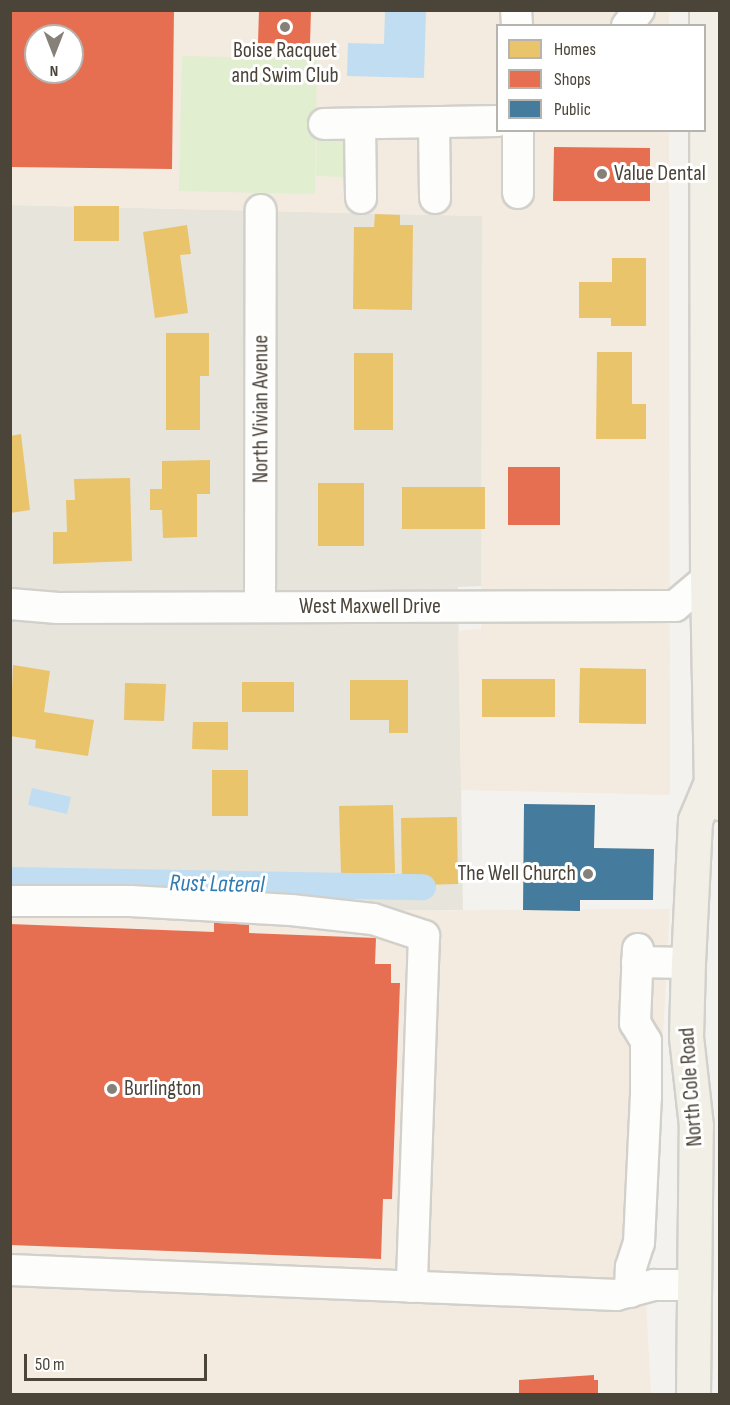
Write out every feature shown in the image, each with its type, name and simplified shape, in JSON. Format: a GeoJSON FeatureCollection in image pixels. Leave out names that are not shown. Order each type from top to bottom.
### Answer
{"type":"FeatureCollection","features":[{"type":"Feature","properties":{"kind":"main road","name":"North Cole Road"},"geometry":{"type":"LineString","coordinates":[[693,1395],[696,1126],[686,1037],[688,963],[695,820],[715,792],[713,152],[706,100]]}},
{"type":"Feature","properties":{"kind":"street"},"geometry":{"type":"LineString","coordinates":[[628,24],[639,10]]}},
{"type":"Feature","properties":{"kind":"street"},"geometry":{"type":"LineString","coordinates":[[324,124],[496,121]]}},
{"type":"Feature","properties":{"kind":"street"},"geometry":{"type":"LineString","coordinates":[[434,123],[435,198]]}},
{"type":"Feature","properties":{"kind":"street"},"geometry":{"type":"LineString","coordinates":[[360,124],[361,198]]}},
{"type":"Feature","properties":{"kind":"street"},"geometry":{"type":"LineString","coordinates":[[518,132],[518,193]]}},
{"type":"Feature","properties":{"kind":"street","name":"North Vivian Avenue"},"geometry":{"type":"LineString","coordinates":[[260,607],[261,210]]}},
{"type":"Feature","properties":{"kind":"street","name":"West Maxwell Drive"},"geometry":{"type":"LineString","coordinates":[[10,604],[260,607],[675,606],[713,579]]}},
{"type":"Feature","properties":{"kind":"street"},"geometry":{"type":"LineString","coordinates":[[10,901],[130,901],[291,910],[373,919],[424,936],[412,1287]]}},
{"type":"Feature","properties":{"kind":"street"},"geometry":{"type":"LineString","coordinates":[[630,1292],[631,1268],[639,1244],[646,1097],[646,1041],[635,1023],[637,956],[688,963]]}},
{"type":"Feature","properties":{"kind":"street"},"geometry":{"type":"LineString","coordinates":[[10,1269],[615,1295],[654,1285],[694,1285]]}},
{"type":"Feature","properties":{"kind":"shaded area"},"geometry":{"type":"Polygon","coordinates":[[[11,11],[669,11],[669,24],[496,24],[496,132],[669,132],[670,795],[461,790],[458,631],[481,629],[482,216],[11,205],[11,11]]]}},
{"type":"Feature","properties":{"kind":"shaded area"},"geometry":{"type":"Polygon","coordinates":[[[11,205],[482,216],[482,586],[458,587],[463,910],[11,913],[11,205]]]}},
{"type":"Feature","properties":{"kind":"shaded area"},"geometry":{"type":"Polygon","coordinates":[[[670,909],[658,1124],[643,1242],[651,1394],[11,1394],[10,913],[670,909]]]}},
{"type":"Feature","properties":{"kind":"green space"},"geometry":{"type":"Polygon","coordinates":[[[182,56],[317,59],[315,194],[179,191],[182,56]]]}},
{"type":"Feature","properties":{"kind":"green space"},"geometry":{"type":"Polygon","coordinates":[[[317,139],[347,139],[346,177],[316,176],[317,139]]]}},
{"type":"Feature","properties":{"kind":"water"},"geometry":{"type":"Polygon","coordinates":[[[385,11],[426,11],[424,78],[347,76],[348,43],[384,44],[385,11]]]}},
{"type":"Feature","properties":{"kind":"water"},"geometry":{"type":"Polygon","coordinates":[[[32,788],[71,797],[67,814],[28,805],[32,788]]]}},
{"type":"Feature","properties":{"kind":"building: Homes"},"geometry":{"type":"Polygon","coordinates":[[[74,206],[119,206],[119,241],[74,241],[74,206]]]}},
{"type":"Feature","properties":{"kind":"building: Homes"},"geometry":{"type":"Polygon","coordinates":[[[375,214],[400,215],[400,225],[413,225],[412,310],[353,309],[354,227],[374,227],[375,214]]]}},
{"type":"Feature","properties":{"kind":"building: Homes"},"geometry":{"type":"Polygon","coordinates":[[[187,225],[191,254],[180,255],[188,313],[155,318],[143,232],[187,225]]]}},
{"type":"Feature","properties":{"kind":"building: Homes"},"geometry":{"type":"Polygon","coordinates":[[[612,258],[646,258],[646,326],[611,326],[611,318],[579,318],[579,282],[612,282],[612,258]]]}},
{"type":"Feature","properties":{"kind":"building: Homes"},"geometry":{"type":"Polygon","coordinates":[[[166,333],[209,333],[209,376],[200,376],[200,430],[166,430],[166,333]]]}},
{"type":"Feature","properties":{"kind":"building: Homes"},"geometry":{"type":"Polygon","coordinates":[[[597,352],[632,352],[632,404],[646,404],[646,439],[596,439],[597,352]]]}},
{"type":"Feature","properties":{"kind":"building: Homes"},"geometry":{"type":"Polygon","coordinates":[[[354,353],[393,353],[393,430],[354,430],[354,353]]]}},
{"type":"Feature","properties":{"kind":"building: Homes"},"geometry":{"type":"Polygon","coordinates":[[[21,434],[30,510],[10,513],[10,436],[21,434]]]}},
{"type":"Feature","properties":{"kind":"building: Homes"},"geometry":{"type":"Polygon","coordinates":[[[210,460],[210,494],[197,494],[197,537],[163,538],[162,510],[150,510],[150,489],[162,489],[162,461],[210,460]]]}},
{"type":"Feature","properties":{"kind":"building: Homes"},"geometry":{"type":"Polygon","coordinates":[[[130,478],[132,561],[53,564],[53,532],[67,532],[66,500],[75,500],[74,479],[130,478]]]}},
{"type":"Feature","properties":{"kind":"building: Homes"},"geometry":{"type":"Polygon","coordinates":[[[318,483],[364,483],[364,546],[318,546],[318,483]]]}},
{"type":"Feature","properties":{"kind":"building: Homes"},"geometry":{"type":"Polygon","coordinates":[[[402,487],[485,487],[485,529],[402,529],[402,487]]]}},
{"type":"Feature","properties":{"kind":"building: Homes"},"geometry":{"type":"Polygon","coordinates":[[[13,665],[50,671],[44,712],[94,720],[88,756],[35,748],[36,740],[10,736],[13,665]]]}},
{"type":"Feature","properties":{"kind":"building: Homes"},"geometry":{"type":"Polygon","coordinates":[[[580,668],[646,669],[646,724],[579,723],[580,668]]]}},
{"type":"Feature","properties":{"kind":"building: Homes"},"geometry":{"type":"Polygon","coordinates":[[[482,679],[555,679],[555,717],[482,717],[482,679]]]}},
{"type":"Feature","properties":{"kind":"building: Homes"},"geometry":{"type":"Polygon","coordinates":[[[350,680],[408,680],[408,733],[389,733],[389,720],[350,720],[350,680]]]}},
{"type":"Feature","properties":{"kind":"building: Homes"},"geometry":{"type":"Polygon","coordinates":[[[242,682],[294,682],[294,712],[242,712],[242,682]]]}},
{"type":"Feature","properties":{"kind":"building: Homes"},"geometry":{"type":"Polygon","coordinates":[[[125,683],[166,684],[164,721],[124,720],[125,683]]]}},
{"type":"Feature","properties":{"kind":"building: Homes"},"geometry":{"type":"Polygon","coordinates":[[[193,722],[228,722],[228,750],[192,749],[193,722]]]}},
{"type":"Feature","properties":{"kind":"building: Homes"},"geometry":{"type":"Polygon","coordinates":[[[212,770],[248,770],[248,816],[212,816],[212,770]]]}},
{"type":"Feature","properties":{"kind":"building: Homes"},"geometry":{"type":"Polygon","coordinates":[[[393,805],[395,873],[341,874],[339,806],[393,805]]]}},
{"type":"Feature","properties":{"kind":"building: Homes"},"geometry":{"type":"Polygon","coordinates":[[[457,817],[458,884],[421,885],[421,878],[402,878],[401,818],[457,817]]]}},
{"type":"Feature","properties":{"kind":"building: Shops"},"geometry":{"type":"Polygon","coordinates":[[[10,10],[174,10],[172,169],[10,167],[10,10]]]}},
{"type":"Feature","properties":{"kind":"building: Shops","name":"Boise Racquet and Swim Club"},"geometry":{"type":"Polygon","coordinates":[[[259,10],[311,10],[310,44],[258,43],[259,10]]]}},
{"type":"Feature","properties":{"kind":"building: Shops","name":"Value Dental"},"geometry":{"type":"Polygon","coordinates":[[[554,147],[650,148],[650,201],[553,201],[554,147]]]}},
{"type":"Feature","properties":{"kind":"building: Shops"},"geometry":{"type":"Polygon","coordinates":[[[508,467],[560,467],[560,525],[508,525],[508,467]]]}},
{"type":"Feature","properties":{"kind":"building: Shops"},"geometry":{"type":"Polygon","coordinates":[[[214,914],[249,916],[249,933],[376,938],[375,964],[391,964],[391,983],[400,983],[392,1199],[383,1199],[381,1259],[10,1245],[10,924],[214,932],[214,914]]]}},
{"type":"Feature","properties":{"kind":"building: Shops"},"geometry":{"type":"Polygon","coordinates":[[[594,1375],[594,1380],[598,1380],[598,1394],[519,1394],[519,1380],[594,1375]]]}},
{"type":"Feature","properties":{"kind":"building: Public","name":"The Well Church"},"geometry":{"type":"Polygon","coordinates":[[[524,804],[595,805],[594,848],[654,849],[653,900],[580,900],[580,911],[523,910],[524,804]]]}},
{"type":"Feature","properties":{"kind":"waterway","name":"Rust Lateral"},"geometry":{"type":"LineString","coordinates":[[10,880],[423,887]]}},
{"type":"Feature","properties":{"kind":"place","name":"Boise Racquet and Swim Club"},"geometry":{"type":"Point","coordinates":[285,27]}},
{"type":"Feature","properties":{"kind":"place","name":"Value Dental"},"geometry":{"type":"Point","coordinates":[602,174]}},
{"type":"Feature","properties":{"kind":"place","name":"The Well Church"},"geometry":{"type":"Point","coordinates":[588,874]}},
{"type":"Feature","properties":{"kind":"place","name":"Burlington"},"geometry":{"type":"Point","coordinates":[112,1089]}}]}
